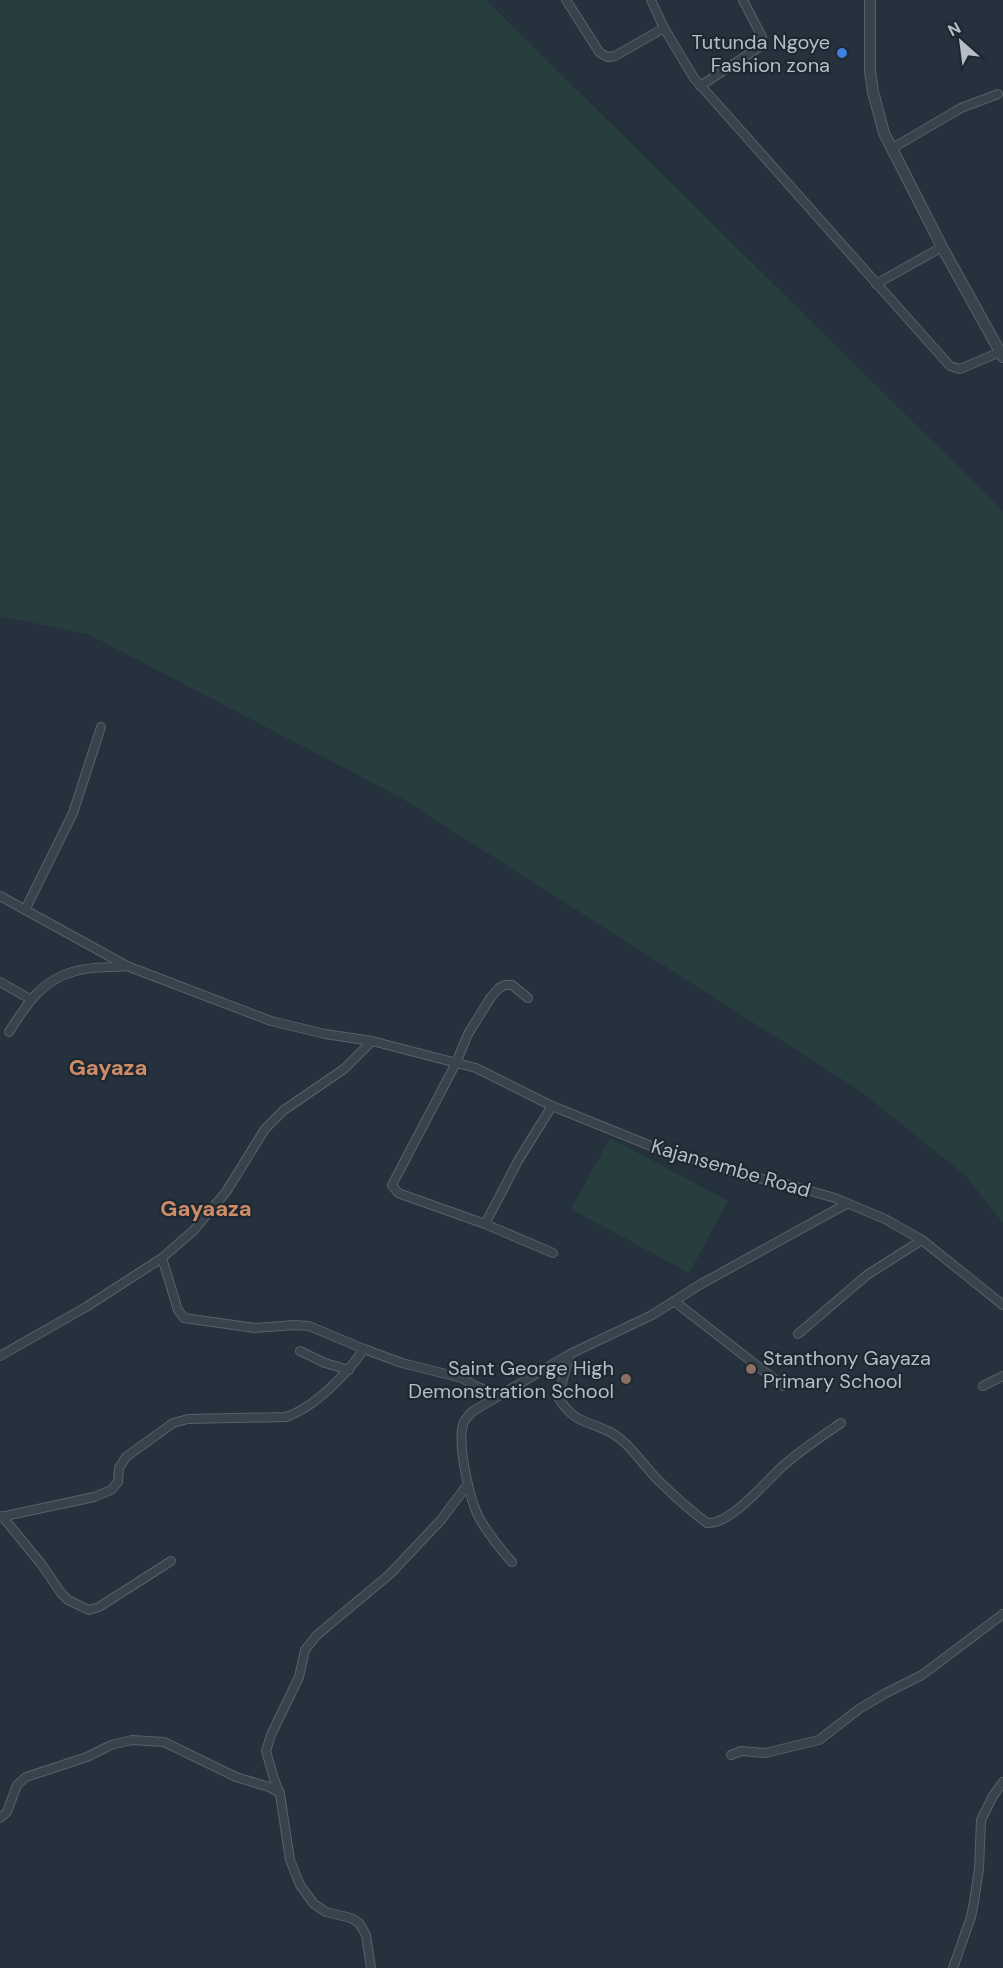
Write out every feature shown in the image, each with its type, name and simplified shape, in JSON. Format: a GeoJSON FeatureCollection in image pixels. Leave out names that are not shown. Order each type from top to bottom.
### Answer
{"type":"FeatureCollection","features":[{"type":"Feature","properties":{"kind":"street"},"geometry":{"type":"LineString","coordinates":[[566,0],[600,53],[608,57],[621,53],[664,28]]}},
{"type":"Feature","properties":{"kind":"street"},"geometry":{"type":"LineString","coordinates":[[651,0],[664,28],[700,86],[950,366],[960,369],[1002,354],[942,247],[891,149],[873,92],[870,71],[870,0]]}},
{"type":"Feature","properties":{"kind":"street"},"geometry":{"type":"LineString","coordinates":[[700,86],[761,46],[762,37],[743,0]]}},
{"type":"Feature","properties":{"kind":"street"},"geometry":{"type":"LineString","coordinates":[[891,149],[961,108],[998,94]]}},
{"type":"Feature","properties":{"kind":"street"},"geometry":{"type":"LineString","coordinates":[[876,284],[942,247]]}},
{"type":"Feature","properties":{"kind":"street"},"geometry":{"type":"LineString","coordinates":[[25,910],[73,813],[101,728]]}},
{"type":"Feature","properties":{"kind":"street","name":"Kajansembe Road"},"geometry":{"type":"LineString","coordinates":[[0,896],[127,966],[271,1021],[325,1034],[372,1041],[476,1068],[552,1106],[656,1148],[695,1162],[823,1194],[848,1203],[885,1219],[922,1240],[1003,1305]]}},
{"type":"Feature","properties":{"kind":"street"},"geometry":{"type":"LineString","coordinates":[[9,1032],[30,999],[46,986],[76,971],[127,966]]}},
{"type":"Feature","properties":{"kind":"street"},"geometry":{"type":"LineString","coordinates":[[0,982],[30,999]]}},
{"type":"Feature","properties":{"kind":"street"},"geometry":{"type":"LineString","coordinates":[[528,998],[512,985],[499,988],[468,1034],[456,1063],[392,1185],[398,1193],[485,1224],[553,1253]]}},
{"type":"Feature","properties":{"kind":"street"},"geometry":{"type":"LineString","coordinates":[[0,1356],[86,1307],[162,1258],[193,1231],[226,1192],[266,1129],[284,1110],[344,1069],[372,1041]]}},
{"type":"Feature","properties":{"kind":"street"},"geometry":{"type":"LineString","coordinates":[[485,1224],[519,1159],[552,1106]]}},
{"type":"Feature","properties":{"kind":"street"},"geometry":{"type":"LineString","coordinates":[[512,1562],[481,1521],[473,1504],[468,1484],[462,1433],[465,1422],[473,1410],[570,1354],[652,1315],[700,1284],[848,1203]]}},
{"type":"Feature","properties":{"kind":"street"},"geometry":{"type":"LineString","coordinates":[[798,1334],[867,1275],[922,1240]]}},
{"type":"Feature","properties":{"kind":"street"},"geometry":{"type":"LineString","coordinates":[[162,1258],[178,1310],[184,1318],[255,1328],[309,1326],[402,1363],[462,1378],[475,1386],[500,1395]]}},
{"type":"Feature","properties":{"kind":"street"},"geometry":{"type":"LineString","coordinates":[[674,1301],[783,1386]]}},
{"type":"Feature","properties":{"kind":"street"},"geometry":{"type":"LineString","coordinates":[[171,1561],[99,1607],[88,1610],[68,1600],[61,1593],[42,1565],[1,1516],[94,1497],[111,1490],[117,1482],[119,1468],[126,1457],[173,1423],[188,1419],[286,1417],[301,1412],[349,1370],[364,1349]]}},
{"type":"Feature","properties":{"kind":"street"},"geometry":{"type":"LineString","coordinates":[[300,1351],[325,1363],[349,1370]]}},
{"type":"Feature","properties":{"kind":"street"},"geometry":{"type":"LineString","coordinates":[[570,1354],[558,1397],[565,1408],[577,1420],[610,1432],[620,1439],[659,1481],[707,1523],[715,1524],[745,1503],[785,1464],[841,1423]]}},
{"type":"Feature","properties":{"kind":"street"},"geometry":{"type":"LineString","coordinates":[[983,1386],[1003,1376]]}},
{"type":"Feature","properties":{"kind":"street"},"geometry":{"type":"LineString","coordinates":[[371,1968],[366,1935],[359,1923],[351,1918],[326,1912],[314,1904],[300,1885],[291,1860],[280,1794],[266,1751],[271,1735],[299,1677],[305,1650],[317,1635],[390,1574],[441,1520],[468,1484]]}},
{"type":"Feature","properties":{"kind":"street"},"geometry":{"type":"LineString","coordinates":[[731,1755],[741,1751],[765,1753],[819,1740],[859,1709],[886,1692],[922,1675],[1003,1614]]}},
{"type":"Feature","properties":{"kind":"street"},"geometry":{"type":"LineString","coordinates":[[0,1818],[7,1812],[17,1785],[26,1777],[87,1757],[111,1745],[132,1740],[164,1742],[236,1777],[268,1787],[280,1794]]}},
{"type":"Feature","properties":{"kind":"street"},"geometry":{"type":"LineString","coordinates":[[953,1968],[974,1902],[980,1862],[981,1820],[1003,1782]]}},
{"type":"Feature","properties":{"kind":"green space"},"geometry":{"type":"Polygon","coordinates":[[[0,0],[486,0],[1003,511],[1003,1223],[965,1175],[859,1090],[398,796],[90,635],[0,616],[0,0]]]}},
{"type":"Feature","properties":{"kind":"green space"},"geometry":{"type":"Polygon","coordinates":[[[610,1138],[728,1201],[689,1273],[571,1209],[610,1138]]]}},
{"type":"Feature","properties":{"kind":"place","name":"Tutunda Ngoye Fashion zona"},"geometry":{"type":"Point","coordinates":[842,53]}},
{"type":"Feature","properties":{"kind":"place","name":"Stanthony Gayaza Primary School"},"geometry":{"type":"Point","coordinates":[751,1369]}},
{"type":"Feature","properties":{"kind":"place","name":"Saint George High Demonstration School"},"geometry":{"type":"Point","coordinates":[626,1379]}},
{"type":"Feature","properties":{"kind":"district","name":"Gayaza"},"geometry":{"type":"Point","coordinates":[108,1067]}},
{"type":"Feature","properties":{"kind":"district","name":"Gayaaza"},"geometry":{"type":"Point","coordinates":[206,1208]}}]}
